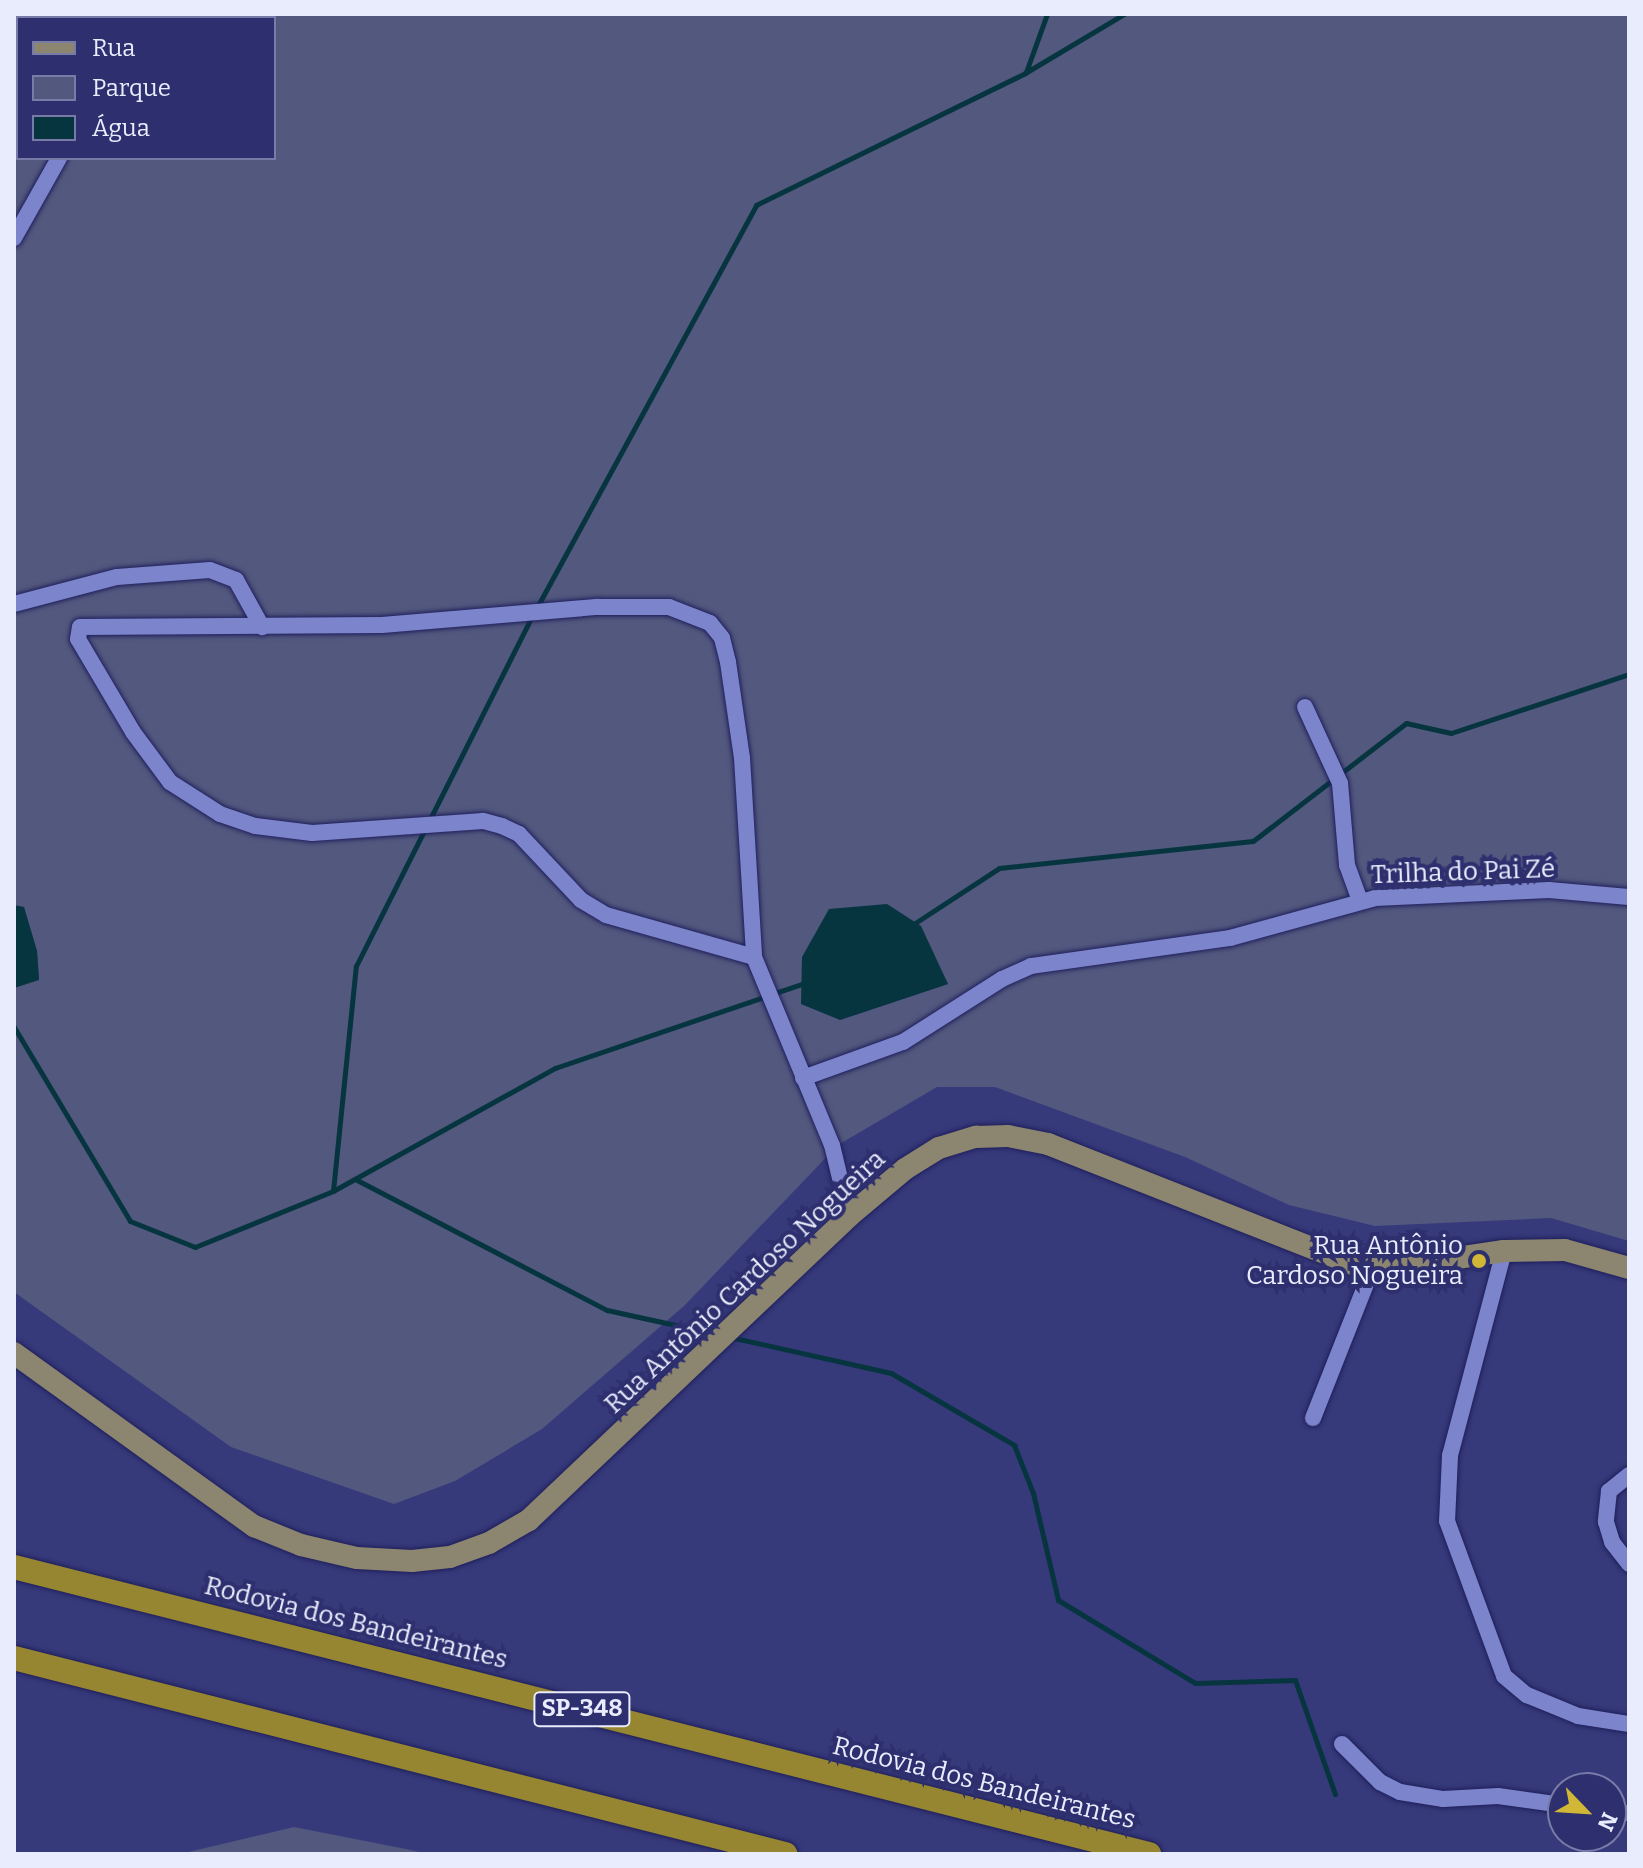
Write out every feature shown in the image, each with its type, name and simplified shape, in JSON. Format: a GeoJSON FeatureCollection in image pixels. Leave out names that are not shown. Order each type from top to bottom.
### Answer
{"type":"FeatureCollection","features":[{"type":"Feature","properties":{"kind":"highway","name":"Rodovia dos Bandeirantes"},"geometry":{"type":"LineString","coordinates":[[14,1567],[1149,1854]]}},
{"type":"Feature","properties":{"kind":"highway"},"geometry":{"type":"LineString","coordinates":[[14,1658],[785,1854]]}},
{"type":"Feature","properties":{"kind":"main road","name":"Rua Antônio Cardoso Nogueira"},"geometry":{"type":"LineString","coordinates":[[14,1353],[254,1526],[301,1545],[357,1558],[450,1557],[489,1543],[529,1520],[570,1486],[849,1216],[905,1169],[939,1148],[976,1137],[1008,1136],[1090,1159],[1372,1269],[1504,1251],[1565,1250],[1629,1268]]}},
{"type":"Feature","properties":{"kind":"street"},"geometry":{"type":"LineString","coordinates":[[14,238],[58,160]]}},
{"type":"Feature","properties":{"kind":"street"},"geometry":{"type":"LineString","coordinates":[[14,604],[117,577],[210,570],[236,580],[262,627]]}},
{"type":"Feature","properties":{"kind":"street"},"geometry":{"type":"LineString","coordinates":[[754,957],[599,911],[581,900],[519,834],[502,826],[483,821],[312,833],[255,826],[220,814],[170,782],[133,732],[77,633],[89,623],[262,627],[382,625],[598,607],[669,607],[710,623],[722,638],[728,662],[742,758],[754,957],[832,1145],[849,1216]]}},
{"type":"Feature","properties":{"kind":"street","name":"Trilha do Pai Zé"},"geometry":{"type":"LineString","coordinates":[[1305,707],[1340,783],[1347,865],[1360,901],[1462,891],[1549,890],[1629,897]]}},
{"type":"Feature","properties":{"kind":"street"},"geometry":{"type":"LineString","coordinates":[[803,1078],[903,1042],[1002,979],[1031,966],[1230,938],[1360,901]]}},
{"type":"Feature","properties":{"kind":"street"},"geometry":{"type":"LineString","coordinates":[[1504,1251],[1450,1456],[1447,1521],[1504,1676],[1527,1695],[1578,1716],[1629,1724]]}},
{"type":"Feature","properties":{"kind":"street"},"geometry":{"type":"LineString","coordinates":[[1313,1418],[1372,1269]]}},
{"type":"Feature","properties":{"kind":"street"},"geometry":{"type":"LineString","coordinates":[[1629,1475],[1609,1491],[1606,1511],[1612,1542],[1629,1564]]}},
{"type":"Feature","properties":{"kind":"street"},"geometry":{"type":"LineString","coordinates":[[1342,1744],[1380,1782],[1400,1792],[1547,1804]]}},
{"type":"Feature","properties":{"kind":"green space"},"geometry":{"type":"Polygon","coordinates":[[[14,14],[1629,14],[1629,1241],[1551,1218],[1375,1226],[1289,1205],[1185,1157],[995,1087],[937,1087],[838,1145],[684,1306],[542,1429],[455,1481],[394,1504],[231,1447],[14,1292],[14,988],[39,979],[37,951],[24,908],[14,905],[14,14]],[[936,961],[840,1020],[948,984],[936,961]]]}},
{"type":"Feature","properties":{"kind":"green space"},"geometry":{"type":"Polygon","coordinates":[[[294,1827],[406,1849],[427,1854],[180,1854],[294,1827]]]}},
{"type":"Feature","properties":{"kind":"water"},"geometry":{"type":"Polygon","coordinates":[[[887,904],[921,926],[948,984],[840,1020],[801,1004],[802,957],[829,909],[887,904]]]}},
{"type":"Feature","properties":{"kind":"water"},"geometry":{"type":"Polygon","coordinates":[[[14,905],[24,907],[37,951],[39,980],[14,988],[14,905]]]}},
{"type":"Feature","properties":{"kind":"waterway"},"geometry":{"type":"LineString","coordinates":[[1026,72],[1047,14]]}},
{"type":"Feature","properties":{"kind":"waterway"},"geometry":{"type":"LineString","coordinates":[[536,609],[756,205],[1025,73],[1124,14]]}},
{"type":"Feature","properties":{"kind":"waterway"},"geometry":{"type":"LineString","coordinates":[[333,1191],[356,966],[531,618]]}},
{"type":"Feature","properties":{"kind":"waterway"},"geometry":{"type":"LineString","coordinates":[[912,925],[999,868],[1253,841],[1406,723],[1451,733],[1629,674]]}},
{"type":"Feature","properties":{"kind":"waterway"},"geometry":{"type":"LineString","coordinates":[[14,1027],[130,1221],[195,1247],[333,1191],[555,1068],[805,983]]}},
{"type":"Feature","properties":{"kind":"waterway"},"geometry":{"type":"LineString","coordinates":[[355,1179],[607,1310],[716,1334]]}},
{"type":"Feature","properties":{"kind":"waterway"},"geometry":{"type":"LineString","coordinates":[[730,1337],[891,1373],[1014,1445],[1033,1493],[1058,1600],[1195,1683],[1295,1680],[1335,1794]]}},
{"type":"Feature","properties":{"kind":"place","name":"Rua Antônio Cardoso Nogueira"},"geometry":{"type":"Point","coordinates":[1479,1261]}}]}
